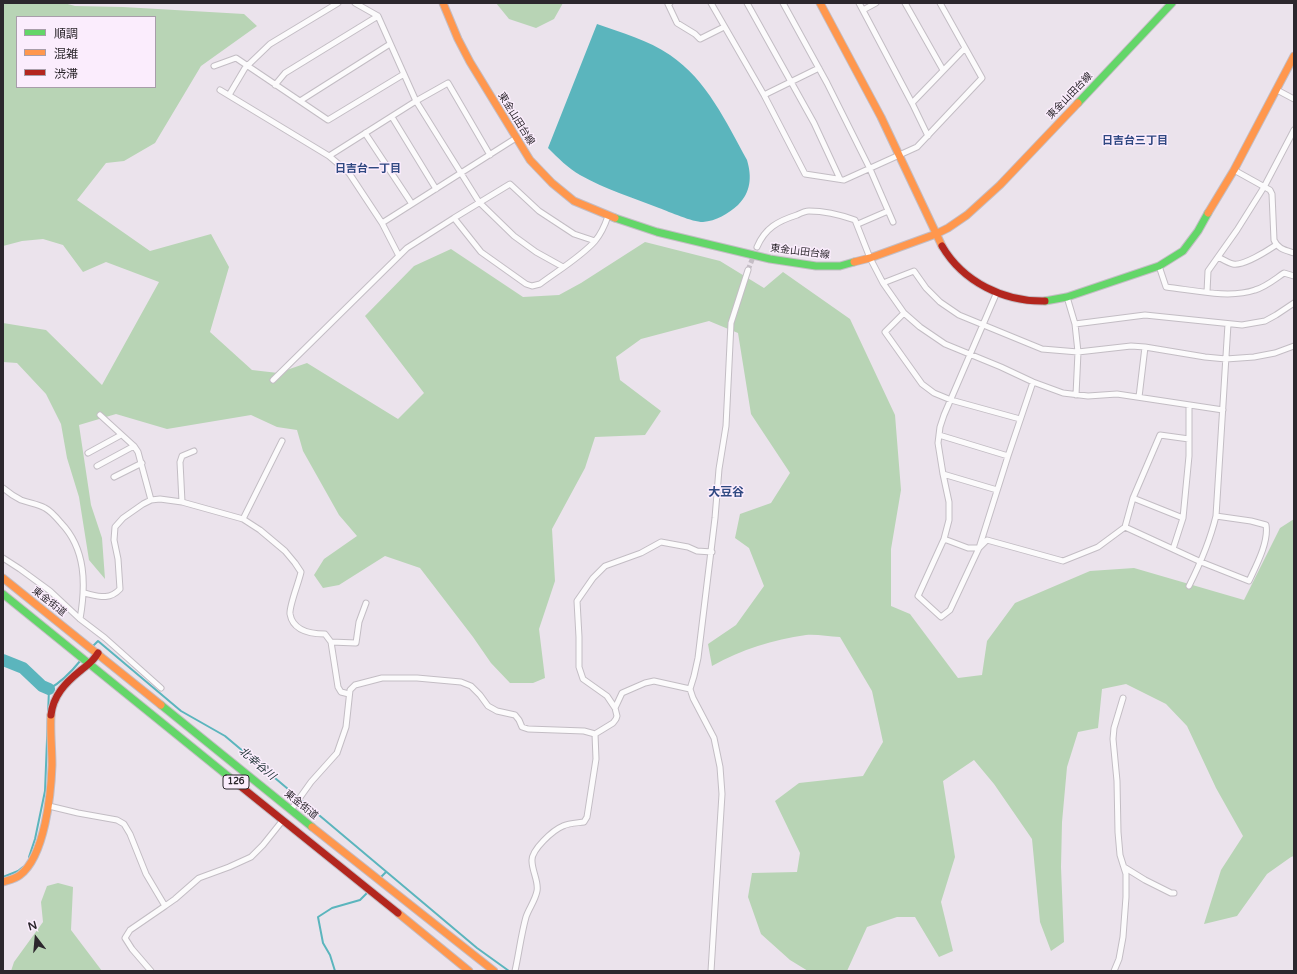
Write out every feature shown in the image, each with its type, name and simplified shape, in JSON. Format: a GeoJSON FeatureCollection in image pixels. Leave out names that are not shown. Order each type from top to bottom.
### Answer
{"type":"FeatureCollection","features":[{"type":"Feature","properties":{"kind":"main road","name":"東金山田台線"},"geometry":{"type":"LineString","coordinates":[[443,3],[458,39],[470,62],[530,160],[552,184],[574,201],[608,216],[657,232],[778,260],[816,266],[840,266],[870,258],[936,234],[967,215],[1000,185],[1172,3]]}},
{"type":"Feature","properties":{"kind":"main road"},"geometry":{"type":"LineString","coordinates":[[820,3],[857,68],[944,250],[956,266],[967,276],[997,292],[1012,298],[1028,301],[1044,301],[1067,297],[1159,266],[1183,250],[1198,231],[1234,170],[1294,56]]}},
{"type":"Feature","properties":{"kind":"main road","name":"東金街道"},"geometry":{"type":"LineString","coordinates":[[3,578],[463,948],[494,971]]}},
{"type":"Feature","properties":{"kind":"main road","name":"126"},"geometry":{"type":"LineString","coordinates":[[3,594],[469,971]]}},
{"type":"Feature","properties":{"kind":"main road"},"geometry":{"type":"LineString","coordinates":[[3,882],[22,873],[32,858],[41,836],[49,806],[52,765],[52,707],[55,699],[62,688],[90,664],[98,653]]}},
{"type":"Feature","properties":{"kind":"main road"},"geometry":{"type":"LineString","coordinates":[[283,820],[291,810]]}},
{"type":"Feature","properties":{"kind":"street"},"geometry":{"type":"LineString","coordinates":[[229,95],[247,66],[270,44],[338,3]]}},
{"type":"Feature","properties":{"kind":"street"},"geometry":{"type":"LineString","coordinates":[[355,3],[378,16],[416,101],[462,172],[479,202],[514,236],[536,252],[563,267]]}},
{"type":"Feature","properties":{"kind":"street"},"geometry":{"type":"LineString","coordinates":[[670,3],[668,4],[677,23],[695,34],[700,39],[724,27]]}},
{"type":"Feature","properties":{"kind":"street"},"geometry":{"type":"LineString","coordinates":[[711,3],[764,95],[805,174],[844,180],[917,147],[982,78],[940,3]]}},
{"type":"Feature","properties":{"kind":"street"},"geometry":{"type":"LineString","coordinates":[[747,3],[814,123],[840,179]]}},
{"type":"Feature","properties":{"kind":"street"},"geometry":{"type":"LineString","coordinates":[[782,3],[819,68],[870,169],[893,222]]}},
{"type":"Feature","properties":{"kind":"street"},"geometry":{"type":"LineString","coordinates":[[859,3],[928,136]]}},
{"type":"Feature","properties":{"kind":"street"},"geometry":{"type":"LineString","coordinates":[[863,10],[876,3]]}},
{"type":"Feature","properties":{"kind":"street"},"geometry":{"type":"LineString","coordinates":[[905,3],[943,70]]}},
{"type":"Feature","properties":{"kind":"street"},"geometry":{"type":"LineString","coordinates":[[275,85],[285,73],[378,16]]}},
{"type":"Feature","properties":{"kind":"street"},"geometry":{"type":"LineString","coordinates":[[300,101],[390,44]]}},
{"type":"Feature","properties":{"kind":"street"},"geometry":{"type":"LineString","coordinates":[[912,103],[965,48]]}},
{"type":"Feature","properties":{"kind":"street"},"geometry":{"type":"LineString","coordinates":[[214,66],[236,58],[328,120],[404,74]]}},
{"type":"Feature","properties":{"kind":"street"},"geometry":{"type":"LineString","coordinates":[[764,95],[819,68]]}},
{"type":"Feature","properties":{"kind":"street"},"geometry":{"type":"LineString","coordinates":[[329,156],[416,101],[448,83],[490,154]]}},
{"type":"Feature","properties":{"kind":"street"},"geometry":{"type":"LineString","coordinates":[[220,90],[329,156],[349,173],[382,223],[399,256]]}},
{"type":"Feature","properties":{"kind":"street"},"geometry":{"type":"LineString","coordinates":[[1277,90],[1294,99]]}},
{"type":"Feature","properties":{"kind":"street"},"geometry":{"type":"LineString","coordinates":[[392,117],[436,189]]}},
{"type":"Feature","properties":{"kind":"street"},"geometry":{"type":"LineString","coordinates":[[1207,292],[1208,271],[1237,230],[1264,187],[1294,130]]}},
{"type":"Feature","properties":{"kind":"street"},"geometry":{"type":"LineString","coordinates":[[365,133],[412,204]]}},
{"type":"Feature","properties":{"kind":"street"},"geometry":{"type":"LineString","coordinates":[[382,223],[516,138]]}},
{"type":"Feature","properties":{"kind":"street"},"geometry":{"type":"LineString","coordinates":[[1234,170],[1270,190],[1272,194],[1274,240],[1276,245],[1280,248],[1294,252]]}},
{"type":"Feature","properties":{"kind":"street"},"geometry":{"type":"LineString","coordinates":[[273,380],[407,248],[510,184],[539,211],[574,234],[595,241]]}},
{"type":"Feature","properties":{"kind":"street"},"geometry":{"type":"LineString","coordinates":[[757,247],[762,236],[768,229],[785,218],[808,211],[839,214],[855,220],[858,224],[870,258],[883,283],[904,313],[920,327],[945,344],[1033,382],[1063,393],[1088,396],[1117,394],[1139,396],[1223,410]]}},
{"type":"Feature","properties":{"kind":"street"},"geometry":{"type":"LineString","coordinates":[[858,224],[888,211]]}},
{"type":"Feature","properties":{"kind":"street"},"geometry":{"type":"LineString","coordinates":[[454,218],[481,252],[526,284],[532,286],[540,284],[584,252],[595,241],[604,227],[608,216]]}},
{"type":"Feature","properties":{"kind":"street"},"geometry":{"type":"LineString","coordinates":[[1218,257],[1232,264],[1241,264],[1262,254],[1276,245]]}},
{"type":"Feature","properties":{"kind":"street"},"geometry":{"type":"LineString","coordinates":[[1159,266],[1166,287],[1230,294],[1247,293],[1267,285],[1284,273],[1294,276]]}},
{"type":"Feature","properties":{"kind":"street"},"geometry":{"type":"LineString","coordinates":[[711,971],[722,794],[720,767],[714,738],[693,698],[690,689],[698,658],[716,518],[718,470],[726,426],[731,323],[748,270]]}},
{"type":"Feature","properties":{"kind":"street"},"geometry":{"type":"LineString","coordinates":[[883,283],[914,271],[926,288],[940,302],[959,315],[1042,349],[1078,352],[1131,346],[1226,359],[1254,357],[1274,353],[1294,346]]}},
{"type":"Feature","properties":{"kind":"street"},"geometry":{"type":"LineString","coordinates":[[997,292],[944,415],[938,435],[943,474],[949,502],[949,520],[944,539],[918,596],[941,617],[950,610],[979,548],[1033,382]]}},
{"type":"Feature","properties":{"kind":"street"},"geometry":{"type":"LineString","coordinates":[[1067,297],[1075,324],[1078,352],[1076,395]]}},
{"type":"Feature","properties":{"kind":"street"},"geometry":{"type":"LineString","coordinates":[[1075,324],[1145,315],[1242,325],[1265,321],[1294,303]]}},
{"type":"Feature","properties":{"kind":"street"},"geometry":{"type":"LineString","coordinates":[[904,313],[885,332],[922,384],[934,393],[951,400],[1020,420]]}},
{"type":"Feature","properties":{"kind":"street"},"geometry":{"type":"LineString","coordinates":[[1189,586],[1201,562],[1216,516],[1228,324]]}},
{"type":"Feature","properties":{"kind":"street"},"geometry":{"type":"LineString","coordinates":[[1139,396],[1145,347]]}},
{"type":"Feature","properties":{"kind":"street"},"geometry":{"type":"LineString","coordinates":[[1173,549],[1183,518],[1189,439],[1189,405]]}},
{"type":"Feature","properties":{"kind":"street"},"geometry":{"type":"LineString","coordinates":[[100,415],[134,446],[138,452],[151,500]]}},
{"type":"Feature","properties":{"kind":"street"},"geometry":{"type":"LineString","coordinates":[[88,453],[121,434]]}},
{"type":"Feature","properties":{"kind":"street"},"geometry":{"type":"LineString","coordinates":[[938,435],[1008,456]]}},
{"type":"Feature","properties":{"kind":"street"},"geometry":{"type":"LineString","coordinates":[[944,539],[968,548],[979,548],[987,540],[1063,561],[1098,547],[1125,527],[1133,498],[1160,435],[1189,439]]}},
{"type":"Feature","properties":{"kind":"street"},"geometry":{"type":"LineString","coordinates":[[243,519],[282,441]]}},
{"type":"Feature","properties":{"kind":"street"},"geometry":{"type":"LineString","coordinates":[[97,466],[134,446]]}},
{"type":"Feature","properties":{"kind":"street"},"geometry":{"type":"LineString","coordinates":[[182,502],[180,462],[182,456],[194,451]]}},
{"type":"Feature","properties":{"kind":"street"},"geometry":{"type":"LineString","coordinates":[[114,477],[142,463]]}},
{"type":"Feature","properties":{"kind":"street"},"geometry":{"type":"LineString","coordinates":[[943,474],[997,490]]}},
{"type":"Feature","properties":{"kind":"street"},"geometry":{"type":"LineString","coordinates":[[3,488],[22,500],[45,508],[65,527],[79,552],[83,567],[84,593],[80,619]]}},
{"type":"Feature","properties":{"kind":"street"},"geometry":{"type":"LineString","coordinates":[[1133,498],[1183,518]]}},
{"type":"Feature","properties":{"kind":"street"},"geometry":{"type":"LineString","coordinates":[[84,593],[105,597],[114,595],[120,589],[118,559],[114,540],[115,528],[123,518],[151,500],[160,499],[182,502],[243,519],[260,530],[285,551],[302,572],[291,605],[290,614],[296,626],[304,631],[314,634],[325,634],[331,642],[338,687],[341,692],[349,694]]}},
{"type":"Feature","properties":{"kind":"street"},"geometry":{"type":"LineString","coordinates":[[1125,527],[1201,562],[1249,581],[1260,556],[1267,530],[1266,526],[1250,521],[1216,516]]}},
{"type":"Feature","properties":{"kind":"street"},"geometry":{"type":"LineString","coordinates":[[595,734],[616,719],[617,716],[615,708],[607,696],[582,679],[579,667],[577,601],[593,578],[605,566],[641,553],[661,542],[688,547],[697,551],[712,552]]}},
{"type":"Feature","properties":{"kind":"street"},"geometry":{"type":"LineString","coordinates":[[3,558],[50,592],[161,688]]}},
{"type":"Feature","properties":{"kind":"street"},"geometry":{"type":"LineString","coordinates":[[331,642],[356,643],[359,622],[366,603]]}},
{"type":"Feature","properties":{"kind":"street"},"geometry":{"type":"LineString","coordinates":[[291,810],[311,782],[337,754],[346,727],[350,690],[355,685],[382,678],[417,678],[461,682],[471,686],[488,706],[497,711],[515,715],[522,727],[528,729],[584,731],[595,734]]}},
{"type":"Feature","properties":{"kind":"street"},"geometry":{"type":"LineString","coordinates":[[615,708],[622,694],[645,683],[654,682],[690,689]]}},
{"type":"Feature","properties":{"kind":"street"},"geometry":{"type":"LineString","coordinates":[[1114,971],[1119,959],[1123,937],[1126,897],[1126,874],[1120,855],[1118,832],[1117,781],[1113,739],[1114,728],[1123,698]]}},
{"type":"Feature","properties":{"kind":"street"},"geometry":{"type":"LineString","coordinates":[[514,971],[525,922],[537,889],[531,860],[535,851],[543,841],[555,830],[564,825],[584,822],[587,817],[596,759],[595,734]]}},
{"type":"Feature","properties":{"kind":"street"},"geometry":{"type":"LineString","coordinates":[[49,806],[78,814],[117,820],[124,824],[130,834],[146,874],[165,906]]}},
{"type":"Feature","properties":{"kind":"street"},"geometry":{"type":"LineString","coordinates":[[151,971],[132,949],[125,938],[130,930],[165,906],[199,878],[251,857],[263,845],[283,820]]}},
{"type":"Feature","properties":{"kind":"street"},"geometry":{"type":"LineString","coordinates":[[1124,867],[1145,880],[1171,893],[1174,893]]}},
{"type":"Feature","properties":{"kind":"green space"},"geometry":{"type":"Polygon","coordinates":[[[3,3],[64,3],[75,6],[123,7],[244,14],[257,26],[201,66],[155,143],[124,161],[106,163],[77,200],[150,251],[211,234],[229,267],[210,332],[252,370],[278,373],[307,363],[398,419],[424,393],[365,316],[414,266],[451,249],[523,297],[559,295],[581,283],[645,242],[720,261],[764,288],[783,272],[850,319],[895,415],[901,490],[891,549],[891,606],[910,614],[958,678],[982,675],[987,641],[1015,603],[1090,571],[1134,568],[1244,600],[1280,528],[1294,519],[1294,856],[1267,874],[1237,916],[1204,924],[1221,870],[1243,836],[1216,788],[1187,726],[1166,704],[1126,684],[1102,689],[1098,728],[1078,732],[1067,767],[1062,822],[1061,867],[1064,942],[1051,951],[1040,922],[1032,839],[994,784],[974,760],[943,781],[955,857],[941,902],[953,951],[939,957],[915,917],[897,917],[867,927],[847,971],[808,971],[790,960],[761,934],[748,897],[752,873],[797,872],[800,853],[775,801],[799,783],[863,776],[883,742],[872,691],[840,637],[806,635],[782,640],[746,650],[712,666],[708,644],[736,625],[764,586],[749,548],[735,538],[740,514],[771,503],[790,473],[751,414],[738,333],[709,321],[641,339],[616,357],[620,380],[661,411],[645,435],[595,437],[585,468],[552,529],[555,581],[539,629],[545,678],[533,683],[510,683],[491,663],[420,568],[385,556],[339,585],[323,588],[314,575],[324,559],[357,536],[339,515],[303,451],[297,430],[277,427],[251,415],[167,429],[116,414],[79,425],[91,505],[102,538],[105,579],[89,560],[79,497],[67,458],[61,424],[46,394],[17,363],[3,362],[3,323],[46,330],[102,385],[159,282],[106,262],[83,272],[63,245],[43,239],[22,241],[3,246],[3,3]]]}},
{"type":"Feature","properties":{"kind":"green space"},"geometry":{"type":"Polygon","coordinates":[[[496,3],[563,3],[554,19],[536,28],[509,19],[496,3]]]}},
{"type":"Feature","properties":{"kind":"green space"},"geometry":{"type":"Polygon","coordinates":[[[58,883],[73,887],[71,930],[102,971],[11,971],[14,962],[43,922],[41,902],[47,886],[58,883]]]}},
{"type":"Feature","properties":{"kind":"water"},"geometry":{"type":"Polygon","coordinates":[[[597,24],[635,37],[662,50],[683,65],[705,89],[731,131],[749,166],[750,178],[746,195],[738,205],[730,211],[717,219],[698,222],[599,185],[571,169],[548,148],[597,24]]]}},
{"type":"Feature","properties":{"kind":"waterway","name":"北幸谷川"},"geometry":{"type":"LineString","coordinates":[[93,646],[98,641],[181,711],[225,736],[477,948],[509,971]]}},
{"type":"Feature","properties":{"kind":"waterway","name":"北幸谷川"},"geometry":{"type":"LineString","coordinates":[[3,660],[23,668],[42,686],[49,689]]}},
{"type":"Feature","properties":{"kind":"waterway"},"geometry":{"type":"LineString","coordinates":[[29,857],[35,839],[45,791],[49,689],[66,676],[81,660]]}},
{"type":"Feature","properties":{"kind":"waterway"},"geometry":{"type":"LineString","coordinates":[[3,877],[18,871],[23,867]]}},
{"type":"Feature","properties":{"kind":"waterway"},"geometry":{"type":"LineString","coordinates":[[380,878],[386,872]]}},
{"type":"Feature","properties":{"kind":"waterway"},"geometry":{"type":"LineString","coordinates":[[335,971],[330,955],[323,943],[318,917],[332,908],[360,900],[368,892]]}},
{"type":"Feature","properties":{"kind":"tunnel"},"geometry":{"type":"LineString","coordinates":[[748,270],[757,247]]}},
{"type":"Feature","properties":{"kind":"traffic: fast"},"geometry":{"type":"LineString","coordinates":[[1078,103],[1172,3]]}},
{"type":"Feature","properties":{"kind":"traffic: fast"},"geometry":{"type":"LineString","coordinates":[[1045,301],[1067,297],[1159,266],[1183,251],[1198,231],[1208,213]]}},
{"type":"Feature","properties":{"kind":"traffic: fast"},"geometry":{"type":"LineString","coordinates":[[615,218],[657,232],[770,259],[816,266],[840,266],[854,262]]}},
{"type":"Feature","properties":{"kind":"traffic: fast"},"geometry":{"type":"LineString","coordinates":[[3,594],[234,781]]}},
{"type":"Feature","properties":{"kind":"traffic: fast"},"geometry":{"type":"LineString","coordinates":[[161,705],[312,827]]}},
{"type":"Feature","properties":{"kind":"traffic: slow"},"geometry":{"type":"LineString","coordinates":[[443,3],[458,39],[470,62],[530,160],[552,183],[574,201],[615,218]]}},
{"type":"Feature","properties":{"kind":"traffic: slow"},"geometry":{"type":"LineString","coordinates":[[820,3],[881,117],[942,246]]}},
{"type":"Feature","properties":{"kind":"traffic: slow"},"geometry":{"type":"LineString","coordinates":[[1208,213],[1234,170],[1294,56]]}},
{"type":"Feature","properties":{"kind":"traffic: slow"},"geometry":{"type":"LineString","coordinates":[[854,262],[870,258],[936,234],[967,215],[1000,185],[1078,103]]}},
{"type":"Feature","properties":{"kind":"traffic: slow"},"geometry":{"type":"LineString","coordinates":[[3,578],[161,705]]}},
{"type":"Feature","properties":{"kind":"traffic: slow"},"geometry":{"type":"LineString","coordinates":[[3,882],[20,875],[29,866],[41,839],[50,792],[52,765],[51,715]]}},
{"type":"Feature","properties":{"kind":"traffic: slow"},"geometry":{"type":"LineString","coordinates":[[312,827],[494,971]]}},
{"type":"Feature","properties":{"kind":"traffic: slow"},"geometry":{"type":"LineString","coordinates":[[398,913],[469,971]]}},
{"type":"Feature","properties":{"kind":"traffic: jam"},"geometry":{"type":"LineString","coordinates":[[942,246],[961,270],[986,287],[1000,294],[1015,298],[1045,301]]}},
{"type":"Feature","properties":{"kind":"traffic: jam"},"geometry":{"type":"LineString","coordinates":[[51,715],[54,702],[61,690],[69,680],[92,661],[98,653]]}},
{"type":"Feature","properties":{"kind":"traffic: jam"},"geometry":{"type":"LineString","coordinates":[[234,781],[398,913]]}},
{"type":"Feature","properties":{"kind":"district","name":"日吉台三丁目"},"geometry":{"type":"Point","coordinates":[1135,141]}},
{"type":"Feature","properties":{"kind":"district","name":"日吉台一丁目"},"geometry":{"type":"Point","coordinates":[368,169]}},
{"type":"Feature","properties":{"kind":"district","name":"大豆谷"},"geometry":{"type":"Point","coordinates":[726,493]}}]}
